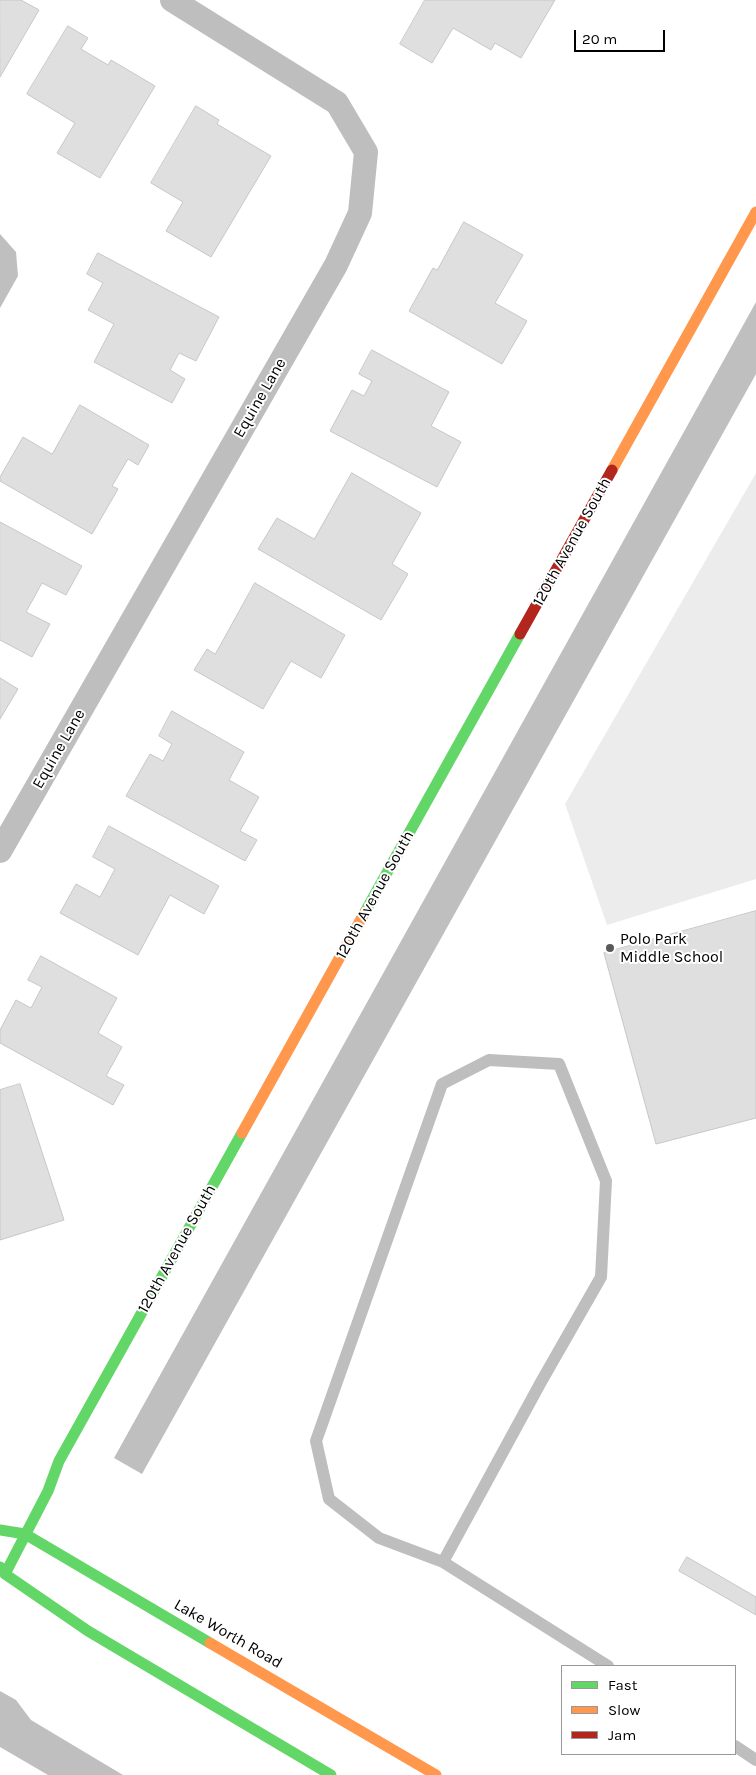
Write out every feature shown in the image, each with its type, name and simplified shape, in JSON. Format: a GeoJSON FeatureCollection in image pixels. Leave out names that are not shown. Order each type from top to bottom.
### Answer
{"type":"FeatureCollection","features":[{"type":"Feature","properties":{"kind":"street","name":"Equine Lane"},"geometry":{"type":"LineString","coordinates":[[0,851],[336,265],[360,213],[366,152],[337,103],[172,0]]}},
{"type":"Feature","properties":{"kind":"street","name":"120th Avenue South"},"geometry":{"type":"LineString","coordinates":[[2,1574],[26,1534],[48,1491],[59,1461],[756,212]]}},
{"type":"Feature","properties":{"kind":"street","name":"Lake Worth Road"},"geometry":{"type":"LineString","coordinates":[[0,1530],[26,1534],[436,1775]]}},
{"type":"Feature","properties":{"kind":"street"},"geometry":{"type":"LineString","coordinates":[[2,1574],[88,1631],[331,1775]]}},
{"type":"Feature","properties":{"kind":"lane"},"geometry":{"type":"LineString","coordinates":[[443,1562],[541,1382],[601,1277],[606,1181],[559,1064],[489,1060],[442,1084],[316,1441],[329,1499],[379,1538],[443,1562],[606,1665]]}},
{"type":"Feature","properties":{"kind":"lane"},"geometry":{"type":"LineString","coordinates":[[736,1747],[756,1760]]}},
{"type":"Feature","properties":{"kind":"shaded area"},"geometry":{"type":"Polygon","coordinates":[[[0,234],[16,252],[18,276],[0,308],[0,234]]]}},
{"type":"Feature","properties":{"kind":"shaded area"},"geometry":{"type":"Polygon","coordinates":[[[756,302],[756,374],[142,1474],[114,1458],[756,302]]]}},
{"type":"Feature","properties":{"kind":"shaded area"},"geometry":{"type":"Polygon","coordinates":[[[756,473],[756,879],[607,925],[565,804],[756,473]]]}},
{"type":"Feature","properties":{"kind":"shaded area"},"geometry":{"type":"Polygon","coordinates":[[[0,1691],[16,1700],[31,1720],[123,1775],[48,1775],[0,1747],[0,1691]]]}},
{"type":"Feature","properties":{"kind":"building"},"geometry":{"type":"Polygon","coordinates":[[[0,0],[21,0],[39,10],[0,77],[0,0]]]}},
{"type":"Feature","properties":{"kind":"building"},"geometry":{"type":"Polygon","coordinates":[[[425,0],[555,0],[521,58],[495,43],[491,50],[453,28],[432,63],[400,44],[425,0]]]}},
{"type":"Feature","properties":{"kind":"building"},"geometry":{"type":"Polygon","coordinates":[[[68,26],[88,38],[81,49],[108,65],[111,60],[155,86],[100,178],[57,153],[75,123],[27,94],[68,26]]]}},
{"type":"Feature","properties":{"kind":"building"},"geometry":{"type":"Polygon","coordinates":[[[196,106],[219,120],[217,124],[271,156],[211,257],[166,231],[183,202],[151,183],[196,106]]]}},
{"type":"Feature","properties":{"kind":"building"},"geometry":{"type":"Polygon","coordinates":[[[464,222],[523,255],[495,303],[527,321],[502,364],[409,311],[433,268],[437,270],[464,222]]]}},
{"type":"Feature","properties":{"kind":"building"},"geometry":{"type":"Polygon","coordinates":[[[98,253],[219,317],[196,361],[179,353],[170,370],[185,379],[172,403],[94,362],[114,324],[88,310],[103,283],[87,274],[98,253]]]}},
{"type":"Feature","properties":{"kind":"building"},"geometry":{"type":"Polygon","coordinates":[[[372,350],[449,392],[431,426],[461,442],[437,487],[330,431],[352,390],[364,396],[372,381],[359,374],[372,350]]]}},
{"type":"Feature","properties":{"kind":"building"},"geometry":{"type":"Polygon","coordinates":[[[80,405],[149,445],[138,465],[128,459],[112,486],[118,489],[92,534],[0,481],[0,477],[23,437],[52,454],[80,405]]]}},
{"type":"Feature","properties":{"kind":"building"},"geometry":{"type":"Polygon","coordinates":[[[352,473],[421,513],[392,564],[408,574],[381,620],[258,549],[277,518],[314,539],[352,473]]]}},
{"type":"Feature","properties":{"kind":"building"},"geometry":{"type":"Polygon","coordinates":[[[0,522],[82,566],[66,595],[42,583],[26,612],[50,624],[32,657],[0,640],[0,522]]]}},
{"type":"Feature","properties":{"kind":"building"},"geometry":{"type":"Polygon","coordinates":[[[255,583],[345,635],[321,678],[291,661],[263,709],[194,670],[207,649],[215,654],[255,583]]]}},
{"type":"Feature","properties":{"kind":"building"},"geometry":{"type":"Polygon","coordinates":[[[0,678],[18,689],[0,719],[0,678]]]}},
{"type":"Feature","properties":{"kind":"building"},"geometry":{"type":"Polygon","coordinates":[[[172,711],[244,752],[229,780],[259,797],[240,831],[257,840],[245,861],[126,796],[150,754],[163,761],[172,744],[159,736],[172,711]]]}},
{"type":"Feature","properties":{"kind":"building"},"geometry":{"type":"Polygon","coordinates":[[[109,826],[219,886],[204,914],[170,895],[138,955],[60,913],[76,884],[100,897],[115,869],[93,857],[109,826]]]}},
{"type":"Feature","properties":{"kind":"building"},"geometry":{"type":"Polygon","coordinates":[[[756,911],[756,1118],[656,1144],[604,953],[756,911]]]}},
{"type":"Feature","properties":{"kind":"building"},"geometry":{"type":"Polygon","coordinates":[[[41,956],[117,998],[98,1033],[122,1047],[106,1076],[124,1085],[113,1105],[0,1043],[0,1030],[16,1000],[31,1008],[42,987],[28,980],[41,956]]]}},
{"type":"Feature","properties":{"kind":"building"},"geometry":{"type":"Polygon","coordinates":[[[20,1084],[64,1220],[0,1240],[0,1090],[20,1084]]]}},
{"type":"Feature","properties":{"kind":"building"},"geometry":{"type":"Polygon","coordinates":[[[687,1557],[756,1597],[756,1615],[679,1571],[687,1557]]]}},
{"type":"Feature","properties":{"kind":"traffic: fast"},"geometry":{"type":"LineString","coordinates":[[365,912],[520,634]]}},
{"type":"Feature","properties":{"kind":"traffic: fast"},"geometry":{"type":"LineString","coordinates":[[5,1574],[48,1491],[59,1461],[242,1133]]}},
{"type":"Feature","properties":{"kind":"traffic: fast"},"geometry":{"type":"LineString","coordinates":[[0,1530],[25,1534],[210,1643]]}},
{"type":"Feature","properties":{"kind":"traffic: fast"},"geometry":{"type":"LineString","coordinates":[[0,1567],[5,1574],[88,1631],[331,1775]]}},
{"type":"Feature","properties":{"kind":"traffic: slow"},"geometry":{"type":"LineString","coordinates":[[612,470],[756,212]]}},
{"type":"Feature","properties":{"kind":"traffic: slow"},"geometry":{"type":"LineString","coordinates":[[242,1133],[365,912]]}},
{"type":"Feature","properties":{"kind":"traffic: slow"},"geometry":{"type":"LineString","coordinates":[[210,1643],[436,1775]]}},
{"type":"Feature","properties":{"kind":"traffic: jam"},"geometry":{"type":"LineString","coordinates":[[520,634],[612,470]]}},
{"type":"Feature","properties":{"kind":"place","name":"Polo Park Middle School"},"geometry":{"type":"Point","coordinates":[610,948]}}]}
